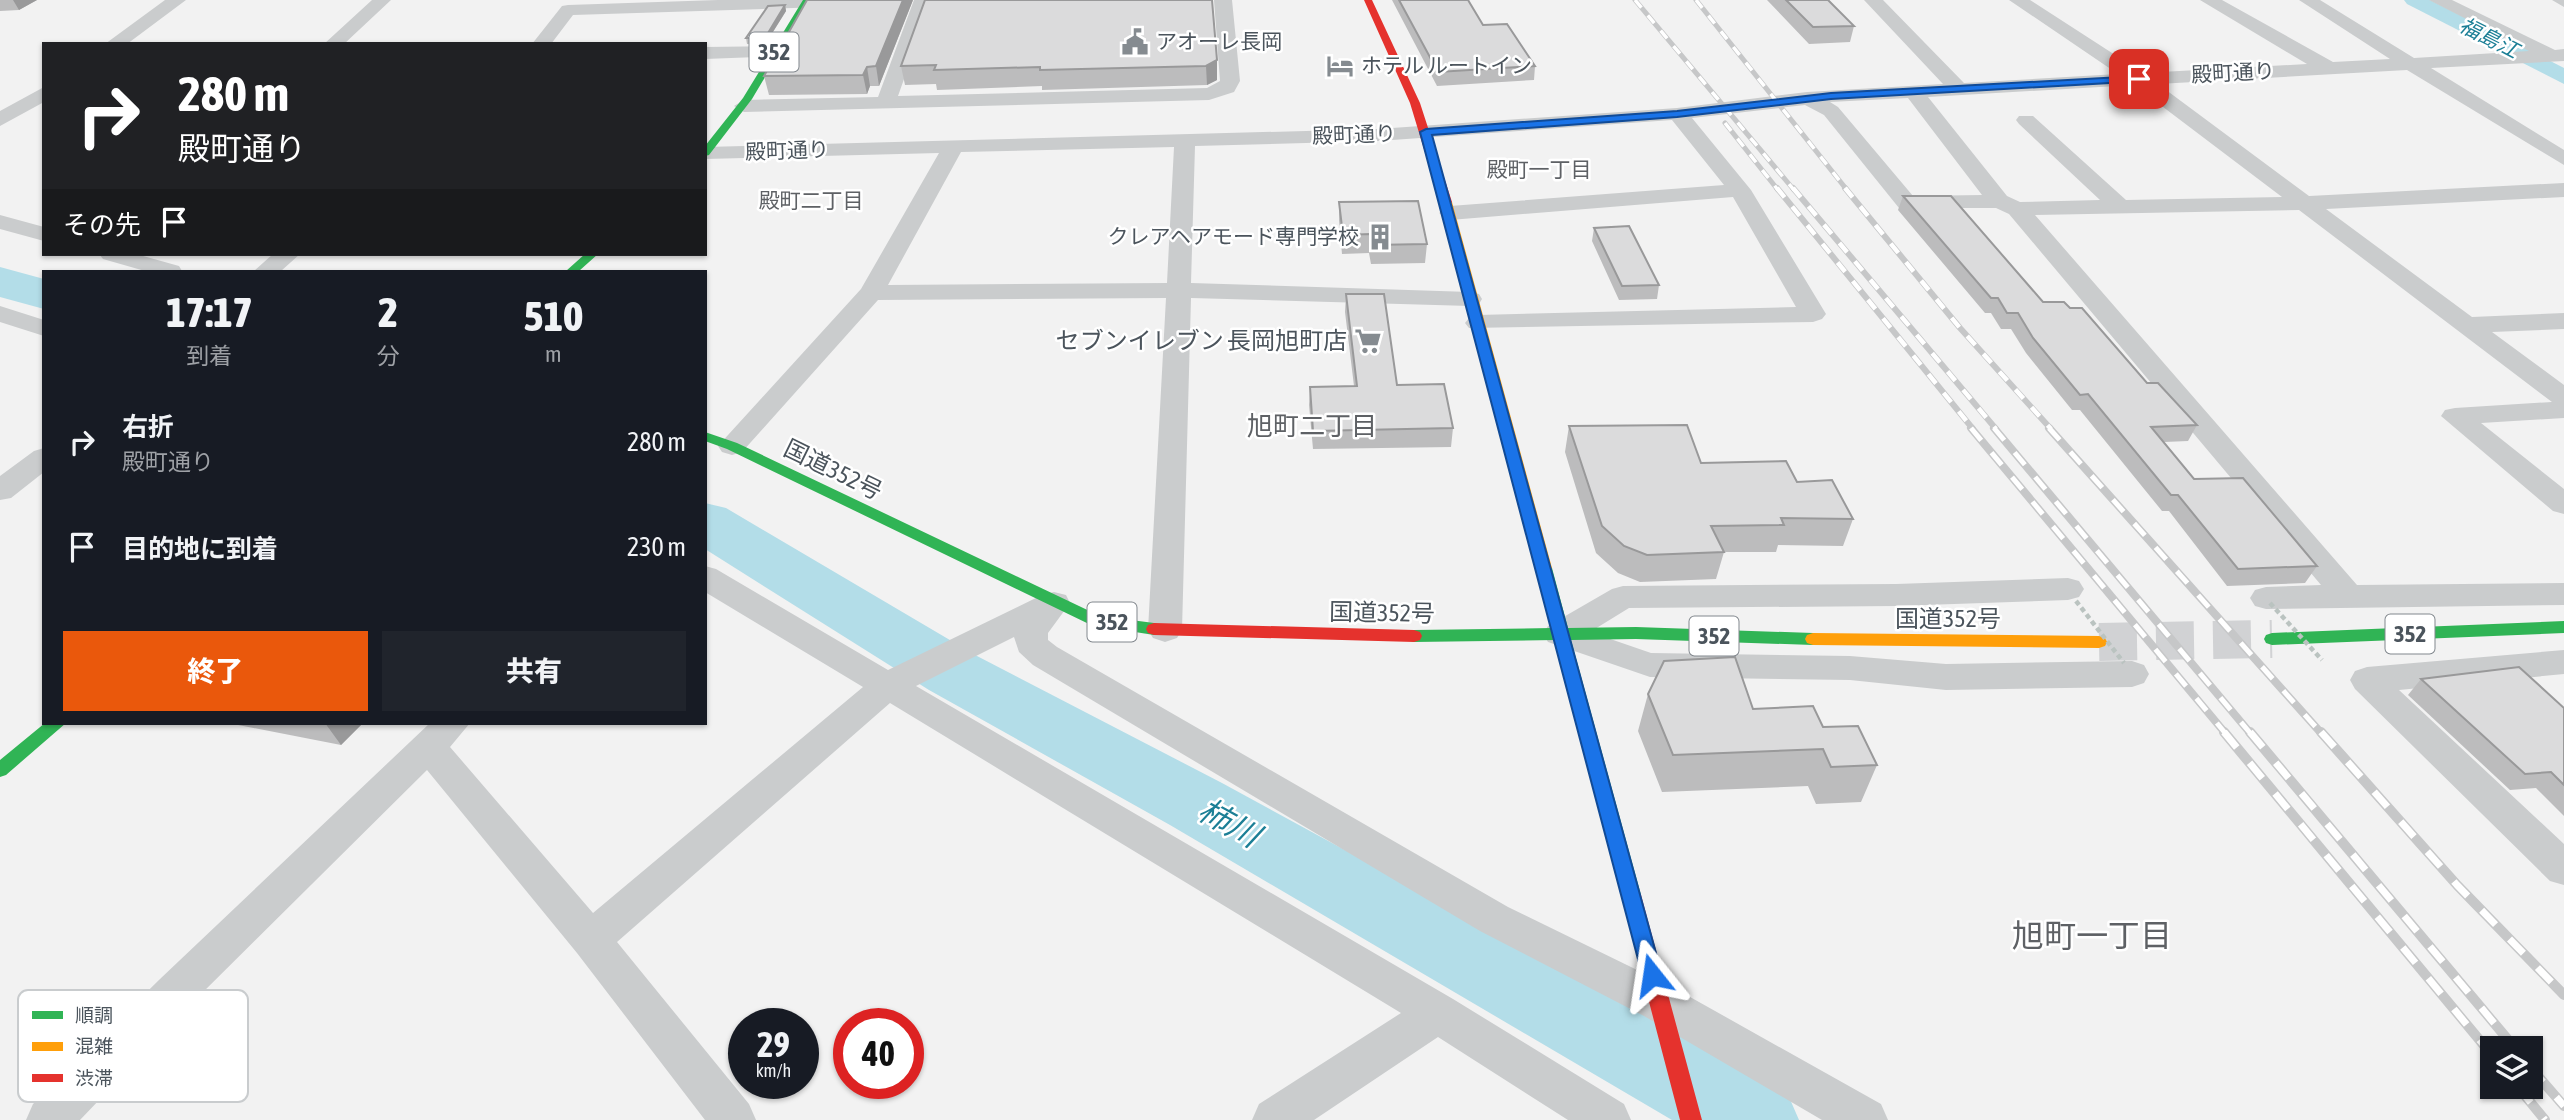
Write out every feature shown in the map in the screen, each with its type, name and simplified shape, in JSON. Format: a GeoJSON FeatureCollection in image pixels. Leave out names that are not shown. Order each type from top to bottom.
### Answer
{"type":"FeatureCollection","features":[{"type":"Feature","properties":{"kind":"main road"},"geometry":{"type":"LineString","coordinates":[[1368,0],[1426,132],[1450,213],[1470,299],[1691,1120]]}},
{"type":"Feature","properties":{"kind":"main road","name":"352"},"geometry":{"type":"LineString","coordinates":[[707,151],[728,129],[744,106],[806,1]]}},
{"type":"Feature","properties":{"kind":"main road"},"geometry":{"type":"LineString","coordinates":[[573,270],[590,256]]}},
{"type":"Feature","properties":{"kind":"main road","name":"国道352号"},"geometry":{"type":"LineString","coordinates":[[707,437],[732,446],[1054,603],[1097,621],[1166,629],[1444,637],[1636,633],[1868,641],[2099,642]]}},
{"type":"Feature","properties":{"kind":"main road","name":"352"},"geometry":{"type":"LineString","coordinates":[[2272,639],[2556,627]]}},
{"type":"Feature","properties":{"kind":"main road"},"geometry":{"type":"LineString","coordinates":[[0,770],[55,725]]}},
{"type":"Feature","properties":{"kind":"street"},"geometry":{"type":"LineString","coordinates":[[117,42],[177,0]]}},
{"type":"Feature","properties":{"kind":"street"},"geometry":{"type":"LineString","coordinates":[[335,42],[382,0]]}},
{"type":"Feature","properties":{"kind":"street"},"geometry":{"type":"LineString","coordinates":[[543,42],[568,10],[887,0]]}},
{"type":"Feature","properties":{"kind":"street"},"geometry":{"type":"LineString","coordinates":[[886,101],[923,0]]}},
{"type":"Feature","properties":{"kind":"street"},"geometry":{"type":"LineString","coordinates":[[744,106],[1196,96],[1227,88],[1230,81],[1223,0]]}},
{"type":"Feature","properties":{"kind":"street"},"geometry":{"type":"LineString","coordinates":[[1873,0],[1958,89]]}},
{"type":"Feature","properties":{"kind":"street"},"geometry":{"type":"LineString","coordinates":[[2018,0],[2139,79],[2564,398]]}},
{"type":"Feature","properties":{"kind":"street"},"geometry":{"type":"LineString","coordinates":[[2209,0],[2329,68]]}},
{"type":"Feature","properties":{"kind":"street"},"geometry":{"type":"LineString","coordinates":[[2308,0],[2564,159]]}},
{"type":"Feature","properties":{"kind":"street"},"geometry":{"type":"LineString","coordinates":[[2438,0],[2556,57]]}},
{"type":"Feature","properties":{"kind":"street"},"geometry":{"type":"LineString","coordinates":[[707,53],[774,52]]}},
{"type":"Feature","properties":{"kind":"street","name":"殿町通り"},"geometry":{"type":"LineString","coordinates":[[707,153],[1426,132],[1677,114],[1807,99],[2556,57]]}},
{"type":"Feature","properties":{"kind":"street"},"geometry":{"type":"LineString","coordinates":[[1914,92],[2008,205],[2348,596]]}},
{"type":"Feature","properties":{"kind":"street"},"geometry":{"type":"LineString","coordinates":[[1143,98],[1143,141]]}},
{"type":"Feature","properties":{"kind":"street"},"geometry":{"type":"LineString","coordinates":[[1807,99],[1831,111],[1907,203],[2120,206],[2303,203],[2564,190]]}},
{"type":"Feature","properties":{"kind":"street"},"geometry":{"type":"LineString","coordinates":[[0,103],[35,107]]}},
{"type":"Feature","properties":{"kind":"street"},"geometry":{"type":"LineString","coordinates":[[0,120],[35,107]]}},
{"type":"Feature","properties":{"kind":"street"},"geometry":{"type":"LineString","coordinates":[[1478,323],[1813,314],[1740,190],[1677,114]]}},
{"type":"Feature","properties":{"kind":"street"},"geometry":{"type":"LineString","coordinates":[[2026,120],[2120,206]]}},
{"type":"Feature","properties":{"kind":"street"},"geometry":{"type":"LineString","coordinates":[[1166,629],[1177,290],[1185,141]]}},
{"type":"Feature","properties":{"kind":"street"},"geometry":{"type":"LineString","coordinates":[[732,446],[871,293],[954,146]]}},
{"type":"Feature","properties":{"kind":"street"},"geometry":{"type":"LineString","coordinates":[[1450,213],[1740,190]]}},
{"type":"Feature","properties":{"kind":"street"},"geometry":{"type":"LineString","coordinates":[[0,222],[42,233]]}},
{"type":"Feature","properties":{"kind":"street"},"geometry":{"type":"LineString","coordinates":[[118,256],[167,270]]}},
{"type":"Feature","properties":{"kind":"street"},"geometry":{"type":"LineString","coordinates":[[267,270],[285,256]]}},
{"type":"Feature","properties":{"kind":"street"},"geometry":{"type":"LineString","coordinates":[[871,293],[1177,290],[1470,299]]}},
{"type":"Feature","properties":{"kind":"street"},"geometry":{"type":"LineString","coordinates":[[0,314],[42,327]]}},
{"type":"Feature","properties":{"kind":"street"},"geometry":{"type":"LineString","coordinates":[[2467,325],[2564,321]]}},
{"type":"Feature","properties":{"kind":"street"},"geometry":{"type":"LineString","coordinates":[[2564,410],[2455,416],[2564,504]]}},
{"type":"Feature","properties":{"kind":"street"},"geometry":{"type":"LineString","coordinates":[[0,491],[42,459]]}},
{"type":"Feature","properties":{"kind":"street"},"geometry":{"type":"LineString","coordinates":[[707,578],[902,679],[1608,1120]]}},
{"type":"Feature","properties":{"kind":"street"},"geometry":{"type":"LineString","coordinates":[[2268,601],[2348,596],[2564,594]]}},
{"type":"Feature","properties":{"kind":"street"},"geometry":{"type":"LineString","coordinates":[[1560,634],[1623,597],[2072,595]]}},
{"type":"Feature","properties":{"kind":"street"},"geometry":{"type":"LineString","coordinates":[[591,940],[902,679],[1054,603]]}},
{"type":"Feature","properties":{"kind":"street"},"geometry":{"type":"LineString","coordinates":[[1054,603],[1031,631],[1031,644],[1045,656],[1664,1019],[1865,1120]]}},
{"type":"Feature","properties":{"kind":"street"},"geometry":{"type":"LineString","coordinates":[[1560,634],[1650,665],[1850,668],[1946,677],[2128,669]]}},
{"type":"Feature","properties":{"kind":"street"},"geometry":{"type":"LineString","coordinates":[[2564,662],[2367,680],[2564,870]]}},
{"type":"Feature","properties":{"kind":"street"},"geometry":{"type":"LineString","coordinates":[[177,990],[440,734],[591,940],[733,1120]]}},
{"type":"Feature","properties":{"kind":"street"},"geometry":{"type":"LineString","coordinates":[[1275,1120],[1438,1013]]}},
{"type":"Feature","properties":{"kind":"street"},"geometry":{"type":"LineString","coordinates":[[49,1120],[67,1102]]}},
{"type":"Feature","properties":{"kind":"path"},"geometry":{"type":"LineString","coordinates":[[2072,595],[2128,669]]}},
{"type":"Feature","properties":{"kind":"path"},"geometry":{"type":"LineString","coordinates":[[2268,601],[2322,660]]}},
{"type":"Feature","properties":{"kind":"building"},"geometry":{"type":"Polygon","coordinates":[[[807,0],[903,0],[876,66],[867,67],[863,75],[764,76],[807,0]]]}},
{"type":"Feature","properties":{"kind":"building"},"geometry":{"type":"Polygon","coordinates":[[[925,0],[1212,0],[1217,60],[1206,66],[1040,70],[1040,67],[934,70],[936,65],[901,66],[925,0]]]}},
{"type":"Feature","properties":{"kind":"building"},"geometry":{"type":"Polygon","coordinates":[[[1399,0],[1468,0],[1483,25],[1507,24],[1535,66],[1438,72],[1399,0]]]}},
{"type":"Feature","properties":{"kind":"building"},"geometry":{"type":"Polygon","coordinates":[[[1786,0],[1828,0],[1854,26],[1813,27],[1786,0]]]}},
{"type":"Feature","properties":{"kind":"building"},"geometry":{"type":"Polygon","coordinates":[[[785,5],[765,38],[746,38],[768,6],[785,5]]]}},
{"type":"Feature","properties":{"kind":"building"},"geometry":{"type":"Polygon","coordinates":[[[1903,196],[1951,196],[2043,302],[2064,302],[2070,308],[2082,308],[2147,383],[2158,383],[2197,425],[2151,427],[2194,479],[2243,478],[2317,566],[2238,569],[2178,495],[2171,495],[2088,394],[2080,395],[2033,338],[2018,313],[2007,313],[1998,298],[1991,298],[1903,196]]]}},
{"type":"Feature","properties":{"kind":"building"},"geometry":{"type":"Polygon","coordinates":[[[1418,201],[1427,244],[1372,245],[1370,234],[1343,235],[1339,202],[1418,201]]]}},
{"type":"Feature","properties":{"kind":"building"},"geometry":{"type":"Polygon","coordinates":[[[1629,226],[1659,285],[1622,286],[1594,228],[1629,226]]]}},
{"type":"Feature","properties":{"kind":"building"},"geometry":{"type":"Polygon","coordinates":[[[1346,294],[1384,294],[1397,385],[1444,384],[1453,428],[1313,431],[1310,387],[1357,386],[1346,294]]]}},
{"type":"Feature","properties":{"kind":"building"},"geometry":{"type":"Polygon","coordinates":[[[1687,425],[1701,463],[1786,461],[1797,482],[1832,480],[1853,519],[1781,518],[1784,525],[1711,526],[1724,552],[1647,555],[1624,546],[1602,526],[1569,426],[1687,425]]]}},
{"type":"Feature","properties":{"kind":"building"},"geometry":{"type":"Polygon","coordinates":[[[1735,657],[1753,709],[1813,706],[1823,727],[1858,726],[1877,765],[1831,767],[1823,749],[1673,755],[1648,694],[1664,661],[1735,657]]]}},
{"type":"Feature","properties":{"kind":"building"},"geometry":{"type":"Polygon","coordinates":[[[2519,667],[2564,708],[2564,785],[2551,772],[2525,774],[2421,679],[2519,667]]]}},
{"type":"Feature","properties":{"kind":"waterway","name":"福島江"},"geometry":{"type":"LineString","coordinates":[[2414,0],[2564,77]]}},
{"type":"Feature","properties":{"kind":"waterway","name":"柿川"},"geometry":{"type":"LineString","coordinates":[[0,281],[42,294]]}},
{"type":"Feature","properties":{"kind":"waterway","name":"柿川"},"geometry":{"type":"LineString","coordinates":[[707,523],[953,673],[1196,804],[1755,1120]]}},
{"type":"Feature","properties":{"kind":"tunnel"},"geometry":{"type":"LineString","coordinates":[[2099,642],[2272,639]]}},
{"type":"Feature","properties":{"kind":"railway"},"geometry":{"type":"LineString","coordinates":[[1635,0],[1794,190]]}},
{"type":"Feature","properties":{"kind":"railway"},"geometry":{"type":"LineString","coordinates":[[1696,0],[1847,190]]}},
{"type":"Feature","properties":{"kind":"railway"},"geometry":{"type":"LineString","coordinates":[[1725,123],[1778,190]]}},
{"type":"Feature","properties":{"kind":"railway"},"geometry":{"type":"LineString","coordinates":[[1777,188],[1973,429]]}},
{"type":"Feature","properties":{"kind":"railway"},"geometry":{"type":"LineString","coordinates":[[1793,188],[1996,429]]}},
{"type":"Feature","properties":{"kind":"railway"},"geometry":{"type":"LineString","coordinates":[[1845,188],[1960,328],[2051,429]]}},
{"type":"Feature","properties":{"kind":"railway"},"geometry":{"type":"LineString","coordinates":[[1971,428],[2226,734]]}},
{"type":"Feature","properties":{"kind":"railway"},"geometry":{"type":"LineString","coordinates":[[1994,428],[2251,734]]}},
{"type":"Feature","properties":{"kind":"railway"},"geometry":{"type":"LineString","coordinates":[[2049,428],[2322,734]]}},
{"type":"Feature","properties":{"kind":"railway"},"geometry":{"type":"LineString","coordinates":[[2224,732],[2480,1041]]}},
{"type":"Feature","properties":{"kind":"railway"},"geometry":{"type":"LineString","coordinates":[[2250,732],[2505,1036]]}},
{"type":"Feature","properties":{"kind":"railway"},"geometry":{"type":"LineString","coordinates":[[2321,732],[2457,885],[2564,995]]}},
{"type":"Feature","properties":{"kind":"railway"},"geometry":{"type":"LineString","coordinates":[[2543,1082],[2564,1106]]}},
{"type":"Feature","properties":{"kind":"railway"},"geometry":{"type":"LineString","coordinates":[[2528,1099],[2545,1120]]}},
{"type":"Feature","properties":{"kind":"traffic: fast"},"geometry":{"type":"LineString","coordinates":[[707,150],[747,99],[807,0]]}},
{"type":"Feature","properties":{"kind":"traffic: fast"},"geometry":{"type":"LineString","coordinates":[[573,270],[590,256]]}},
{"type":"Feature","properties":{"kind":"traffic: fast"},"geometry":{"type":"LineString","coordinates":[[707,437],[732,446],[1097,621],[1154,629]]}},
{"type":"Feature","properties":{"kind":"traffic: fast"},"geometry":{"type":"LineString","coordinates":[[1544,568],[1631,895]]}},
{"type":"Feature","properties":{"kind":"traffic: fast"},"geometry":{"type":"LineString","coordinates":[[2272,639],[2564,627]]}},
{"type":"Feature","properties":{"kind":"traffic: fast"},"geometry":{"type":"LineString","coordinates":[[1414,636],[1636,633],[1813,639]]}},
{"type":"Feature","properties":{"kind":"traffic: fast"},"geometry":{"type":"LineString","coordinates":[[0,770],[55,725]]}},
{"type":"Feature","properties":{"kind":"traffic: slow"},"geometry":{"type":"LineString","coordinates":[[1446,202],[1544,568]]}},
{"type":"Feature","properties":{"kind":"traffic: slow"},"geometry":{"type":"LineString","coordinates":[[1813,639],[2099,642]]}},
{"type":"Feature","properties":{"kind":"traffic: jam"},"geometry":{"type":"LineString","coordinates":[[1368,0],[1415,103],[1446,202]]}},
{"type":"Feature","properties":{"kind":"traffic: jam"},"geometry":{"type":"LineString","coordinates":[[1154,629],[1414,636]]}},
{"type":"Feature","properties":{"kind":"traffic: jam"},"geometry":{"type":"LineString","coordinates":[[1631,895],[1691,1120]]}},
{"type":"Feature","properties":{"kind":"place","name":"アオーレ長岡"},"geometry":{"type":"Point","coordinates":[1135,42]}},
{"type":"Feature","properties":{"kind":"place","name":"ホテル ルートイン"},"geometry":{"type":"Point","coordinates":[1340,66]}},
{"type":"Feature","properties":{"kind":"place","name":"クレアヘアモード専門学校"},"geometry":{"type":"Point","coordinates":[1380,237]}},
{"type":"Feature","properties":{"kind":"place","name":"セブンイレブン 長岡旭町店"},"geometry":{"type":"Point","coordinates":[1368,341]}},
{"type":"Feature","properties":{"kind":"district","name":"殿町一丁目"},"geometry":{"type":"Point","coordinates":[1539,170]}},
{"type":"Feature","properties":{"kind":"district","name":"殿町二丁目"},"geometry":{"type":"Point","coordinates":[811,201]}},
{"type":"Feature","properties":{"kind":"district","name":"旭町二丁目"},"geometry":{"type":"Point","coordinates":[1312,426]}},
{"type":"Feature","properties":{"kind":"district","name":"旭町一丁目"},"geometry":{"type":"Point","coordinates":[2092,936]}},
{"type":"Feature","properties":{"kind":"route"},"geometry":{"type":"LineString","coordinates":[[1652,975],[1470,299],[1450,213],[1426,132],[1677,114],[1785,99],[2139,79]]}}]}
